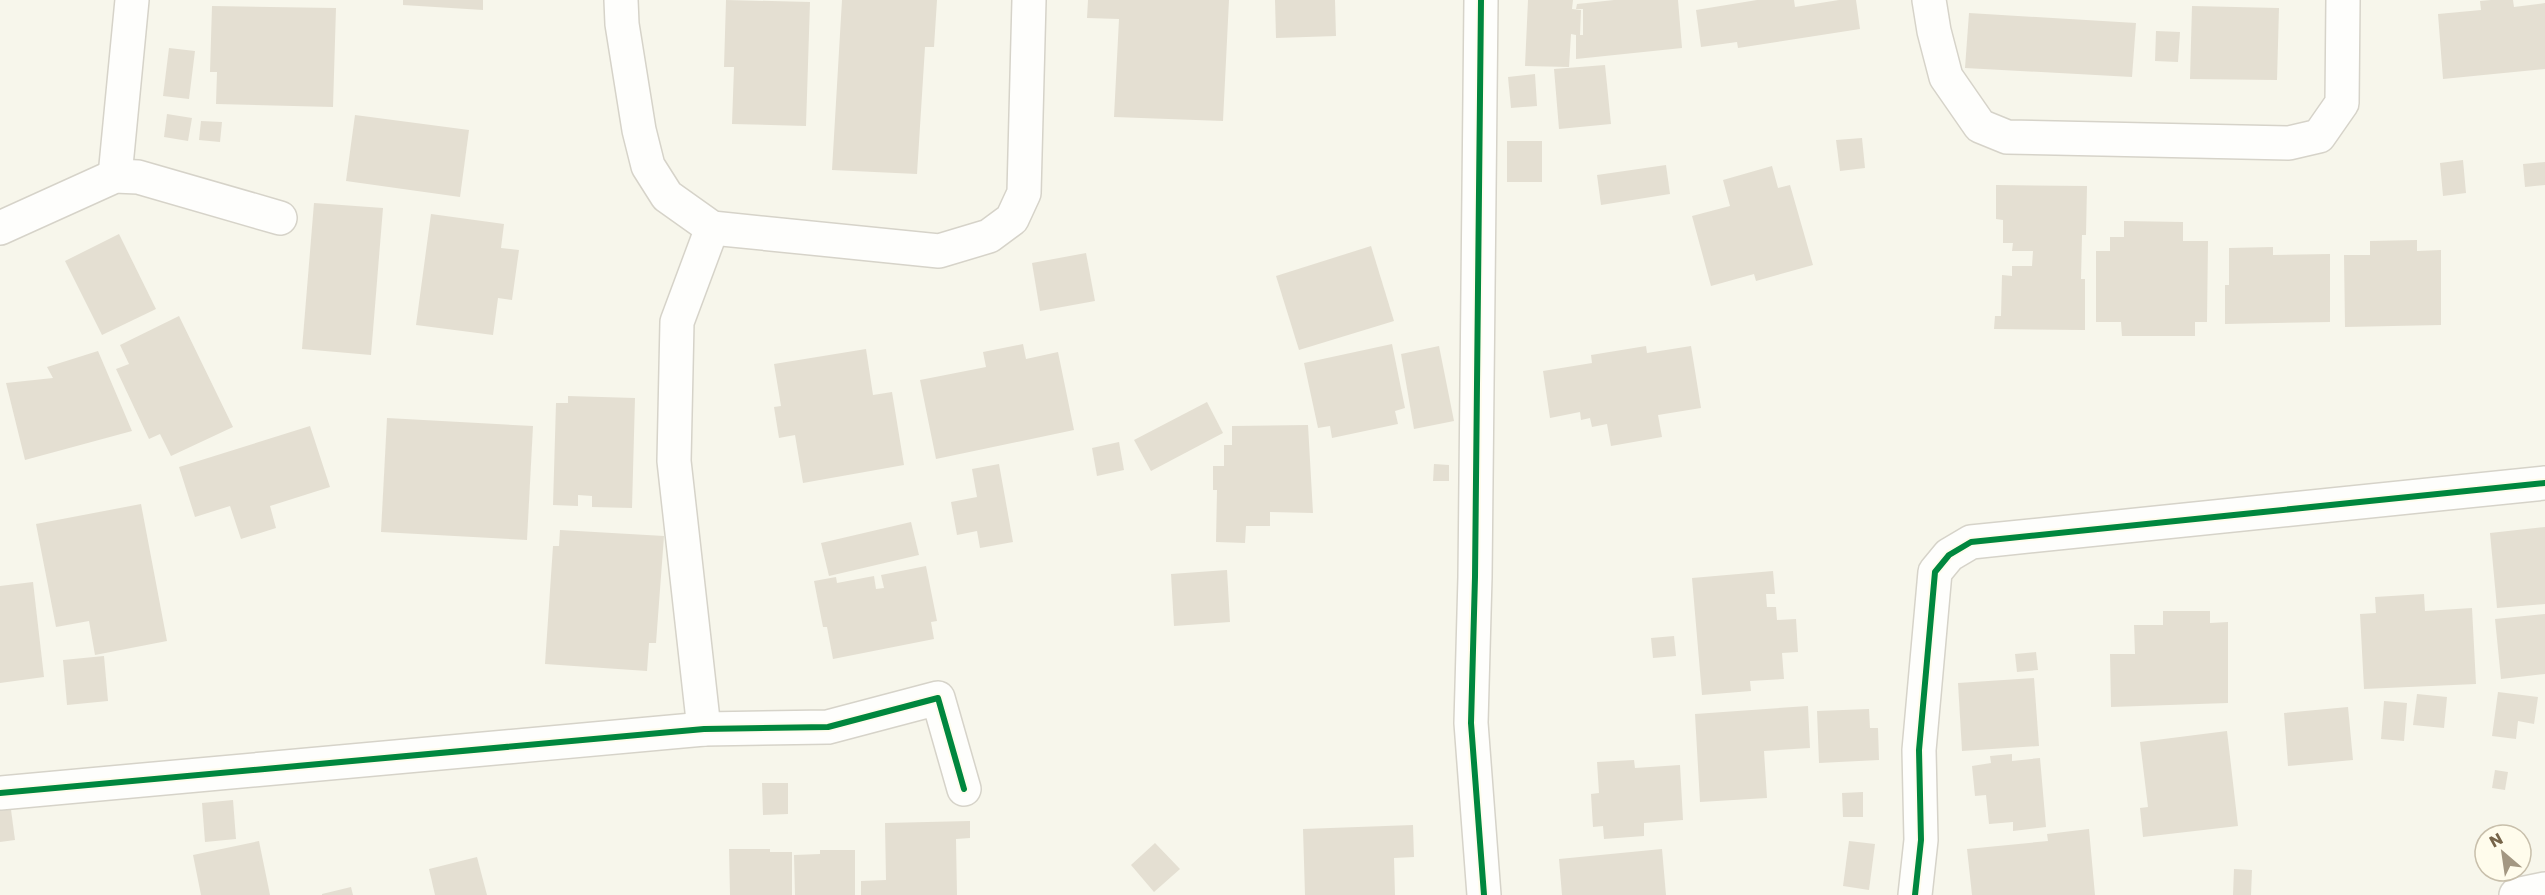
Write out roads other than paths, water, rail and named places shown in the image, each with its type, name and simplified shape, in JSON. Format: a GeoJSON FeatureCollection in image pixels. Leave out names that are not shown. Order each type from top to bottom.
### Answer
{"type":"FeatureCollection","features":[{"type":"Feature","properties":{"kind":"street"},"geometry":{"type":"LineString","coordinates":[[115,176],[132,0]]}},
{"type":"Feature","properties":{"kind":"street"},"geometry":{"type":"LineString","coordinates":[[621,0],[622,24],[637,118],[648,166],[667,196],[712,228],[939,251],[989,236],[1012,219],[1024,193],[1029,0]]}},
{"type":"Feature","properties":{"kind":"street"},"geometry":{"type":"LineString","coordinates":[[1481,0],[1475,577],[1471,723],[1484,895]]}},
{"type":"Feature","properties":{"kind":"street"},"geometry":{"type":"LineString","coordinates":[[1929,0],[1934,31],[1946,77],[1980,126],[2007,137],[2289,143],[2319,135],[2342,104],[2343,0]]}},
{"type":"Feature","properties":{"kind":"street"},"geometry":{"type":"LineString","coordinates":[[0,228],[115,176],[138,177],[280,218]]}},
{"type":"Feature","properties":{"kind":"street"},"geometry":{"type":"LineString","coordinates":[[704,729],[674,461],[678,322],[712,228]]}},
{"type":"Feature","properties":{"kind":"street"},"geometry":{"type":"LineString","coordinates":[[1915,895],[1921,840],[1919,750],[1935,572],[1949,555],[1971,542],[2545,483]]}},
{"type":"Feature","properties":{"kind":"street"},"geometry":{"type":"LineString","coordinates":[[0,793],[704,729],[828,727],[938,698],[964,789]]}},
{"type":"Feature","properties":{"kind":"street"},"geometry":{"type":"LineString","coordinates":[[2516,895],[2545,889]]}}]}
